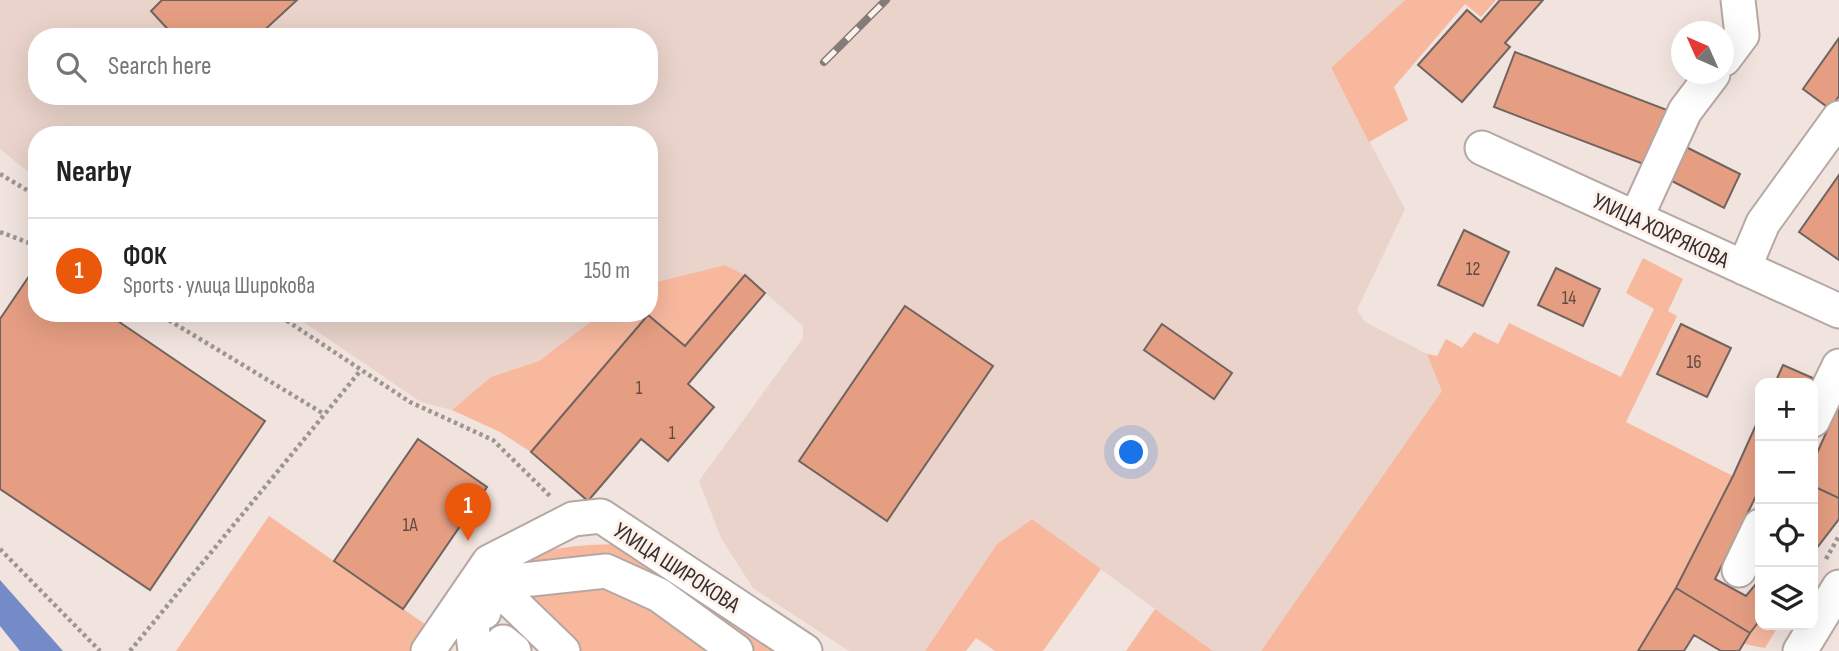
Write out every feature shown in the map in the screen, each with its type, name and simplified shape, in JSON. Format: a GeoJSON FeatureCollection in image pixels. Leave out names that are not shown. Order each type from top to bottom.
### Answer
{"type":"FeatureCollection","features":[{"type":"Feature","properties":{"kind":"street"},"geometry":{"type":"LineString","coordinates":[[1734,46],[1742,35],[1738,0]]}},
{"type":"Feature","properties":{"kind":"street"},"geometry":{"type":"LineString","coordinates":[[1636,218],[1685,111],[1705,84]]}},
{"type":"Feature","properties":{"kind":"street"},"geometry":{"type":"LineString","coordinates":[[1744,268],[1763,223],[1839,118]]}},
{"type":"Feature","properties":{"kind":"street","name":"УЛИЦА ХОХРЯКОВА"},"geometry":{"type":"LineString","coordinates":[[1482,148],[1839,311]]}},
{"type":"Feature","properties":{"kind":"street"},"geometry":{"type":"LineString","coordinates":[[1818,410],[1839,366]]}},
{"type":"Feature","properties":{"kind":"street","name":"УЛИЦА ШИРОКОВА"},"geometry":{"type":"LineString","coordinates":[[428,651],[489,562],[573,519],[601,516],[805,651]]}},
{"type":"Feature","properties":{"kind":"street"},"geometry":{"type":"LineString","coordinates":[[1739,570],[1755,536]]}},
{"type":"Feature","properties":{"kind":"street"},"geometry":{"type":"LineString","coordinates":[[563,651],[504,594],[504,582],[606,571],[659,595],[736,651]]}},
{"type":"Feature","properties":{"kind":"street"},"geometry":{"type":"LineString","coordinates":[[1801,651],[1839,587]]}},
{"type":"Feature","properties":{"kind":"street"},"geometry":{"type":"LineString","coordinates":[[475,651],[471,617],[484,612],[487,598],[504,594]]}},
{"type":"Feature","properties":{"kind":"street"},"geometry":{"type":"LineString","coordinates":[[497,651],[503,642],[514,651]]}},
{"type":"Feature","properties":{"kind":"path"},"geometry":{"type":"LineString","coordinates":[[0,174],[28,191]]}},
{"type":"Feature","properties":{"kind":"path"},"geometry":{"type":"LineString","coordinates":[[0,232],[28,243]]}},
{"type":"Feature","properties":{"kind":"path"},"geometry":{"type":"LineString","coordinates":[[172,322],[324,414]]}},
{"type":"Feature","properties":{"kind":"path"},"geometry":{"type":"LineString","coordinates":[[289,322],[410,402],[493,440],[573,519]]}},
{"type":"Feature","properties":{"kind":"path"},"geometry":{"type":"LineString","coordinates":[[130,651],[361,370]]}},
{"type":"Feature","properties":{"kind":"path"},"geometry":{"type":"LineString","coordinates":[[0,549],[100,651]]}},
{"type":"Feature","properties":{"kind":"shaded area"},"geometry":{"type":"Polygon","coordinates":[[[0,0],[1405,0],[1331,69],[1405,209],[1357,310],[1365,322],[1427,354],[1443,391],[1261,651],[1213,651],[1032,519],[997,544],[925,651],[849,651],[753,588],[721,538],[699,481],[803,338],[803,326],[745,275],[725,265],[658,282],[658,126],[28,126],[28,172],[0,149],[0,0]]]}},
{"type":"Feature","properties":{"kind":"shaded area"},"geometry":{"type":"Polygon","coordinates":[[[1405,0],[1496,0],[1481,17],[1465,4],[1394,87],[1408,120],[1369,142],[1331,68],[1405,0]]]}},
{"type":"Feature","properties":{"kind":"shaded area"},"geometry":{"type":"Polygon","coordinates":[[[1643,258],[1683,279],[1668,311],[1677,316],[1626,422],[1733,476],[1676,588],[1638,651],[1261,651],[1442,391],[1427,354],[1437,356],[1446,339],[1462,348],[1474,332],[1498,344],[1509,323],[1621,377],[1654,309],[1626,293],[1643,258]]]}},
{"type":"Feature","properties":{"kind":"shaded area"},"geometry":{"type":"Polygon","coordinates":[[[725,265],[745,275],[685,346],[656,322],[658,282],[725,265]]]}},
{"type":"Feature","properties":{"kind":"shaded area"},"geometry":{"type":"Polygon","coordinates":[[[303,322],[590,322],[539,361],[491,377],[452,410],[421,402],[303,322]]]}},
{"type":"Feature","properties":{"kind":"shaded area"},"geometry":{"type":"Polygon","coordinates":[[[590,322],[642,322],[531,452],[500,432],[452,410],[491,377],[539,361],[590,322]]]}},
{"type":"Feature","properties":{"kind":"shaded area"},"geometry":{"type":"Polygon","coordinates":[[[269,516],[432,629],[418,651],[176,651],[269,516]]]}},
{"type":"Feature","properties":{"kind":"shaded area"},"geometry":{"type":"Polygon","coordinates":[[[1032,519],[1101,569],[1043,651],[995,651],[976,638],[966,651],[925,651],[997,544],[1032,519]]]}},
{"type":"Feature","properties":{"kind":"shaded area"},"geometry":{"type":"Polygon","coordinates":[[[616,544],[776,651],[750,651],[661,587],[524,571],[519,562],[566,547],[616,544]]]}},
{"type":"Feature","properties":{"kind":"shaded area"},"geometry":{"type":"Polygon","coordinates":[[[603,577],[724,651],[571,651],[519,593],[603,577]]]}},
{"type":"Feature","properties":{"kind":"shaded area"},"geometry":{"type":"Polygon","coordinates":[[[1155,609],[1213,651],[1126,651],[1155,609]]]}},
{"type":"Feature","properties":{"kind":"shaded area"},"geometry":{"type":"Polygon","coordinates":[[[1755,628],[1755,630],[1776,630],[1765,648],[1744,644],[1755,628]]]}},
{"type":"Feature","properties":{"kind":"water"},"geometry":{"type":"Polygon","coordinates":[[[0,580],[63,651],[20,651],[0,626],[0,580]]]}},
{"type":"Feature","properties":{"kind":"building"},"geometry":{"type":"Polygon","coordinates":[[[162,0],[297,0],[267,28],[167,28],[151,11],[162,0]]]}},
{"type":"Feature","properties":{"kind":"building"},"geometry":{"type":"Polygon","coordinates":[[[1500,0],[1543,0],[1505,43],[1510,47],[1462,102],[1418,65],[1467,10],[1481,22],[1500,0]]]}},
{"type":"Feature","properties":{"kind":"building"},"geometry":{"type":"Polygon","coordinates":[[[1839,38],[1839,96],[1830,109],[1803,89],[1839,38]]]}},
{"type":"Feature","properties":{"kind":"building"},"geometry":{"type":"Polygon","coordinates":[[[1515,52],[1667,110],[1646,165],[1494,107],[1515,52]]]}},
{"type":"Feature","properties":{"kind":"building"},"geometry":{"type":"Polygon","coordinates":[[[1684,146],[1740,174],[1724,208],[1668,179],[1684,146]]]}},
{"type":"Feature","properties":{"kind":"building"},"geometry":{"type":"Polygon","coordinates":[[[1839,175],[1839,260],[1799,232],[1839,175]]]}},
{"type":"Feature","properties":{"kind":"building"},"geometry":{"type":"Polygon","coordinates":[[[1464,230],[1509,252],[1483,306],[1438,285],[1464,230]]]}},
{"type":"Feature","properties":{"kind":"building"},"geometry":{"type":"Polygon","coordinates":[[[1556,268],[1600,289],[1583,326],[1538,305],[1556,268]]]}},
{"type":"Feature","properties":{"kind":"building"},"geometry":{"type":"Polygon","coordinates":[[[745,275],[765,293],[688,384],[714,407],[668,461],[641,439],[588,501],[531,452],[642,322],[656,322],[685,346],[745,275]]]}},
{"type":"Feature","properties":{"kind":"building"},"geometry":{"type":"Polygon","coordinates":[[[28,278],[28,322],[119,322],[265,421],[150,590],[0,489],[0,319],[28,278]]]}},
{"type":"Feature","properties":{"kind":"building"},"geometry":{"type":"Polygon","coordinates":[[[905,306],[993,366],[887,521],[799,461],[905,306]]]}},
{"type":"Feature","properties":{"kind":"building"},"geometry":{"type":"Polygon","coordinates":[[[1162,324],[1232,373],[1214,399],[1144,350],[1162,324]]]}},
{"type":"Feature","properties":{"kind":"building"},"geometry":{"type":"Polygon","coordinates":[[[1681,324],[1731,348],[1707,397],[1657,374],[1681,324]]]}},
{"type":"Feature","properties":{"kind":"building"},"geometry":{"type":"Polygon","coordinates":[[[1783,365],[1813,378],[1777,378],[1783,365]]]}},
{"type":"Feature","properties":{"kind":"building"},"geometry":{"type":"Polygon","coordinates":[[[1839,404],[1839,498],[1818,488],[1818,451],[1839,404]]]}},
{"type":"Feature","properties":{"kind":"building"},"geometry":{"type":"Polygon","coordinates":[[[1755,427],[1755,498],[1715,579],[1746,596],[1755,585],[1755,626],[1750,633],[1676,588],[1755,427]]]}},
{"type":"Feature","properties":{"kind":"building"},"geometry":{"type":"Polygon","coordinates":[[[418,439],[487,487],[403,609],[334,561],[418,439]]]}},
{"type":"Feature","properties":{"kind":"building"},"geometry":{"type":"Polygon","coordinates":[[[1818,488],[1839,498],[1839,519],[1818,546],[1818,488]]]}},
{"type":"Feature","properties":{"kind":"building"},"geometry":{"type":"Polygon","coordinates":[[[1676,588],[1750,633],[1739,651],[1721,651],[1694,635],[1684,651],[1638,651],[1676,588]]]}},
{"type":"Feature","properties":{"kind":"railway"},"geometry":{"type":"LineString","coordinates":[[824,62],[886,0]]}},
{"type":"Feature","properties":{"kind":"place","name":"ФОК"},"geometry":{"type":"Point","coordinates":[468,541]}}]}
